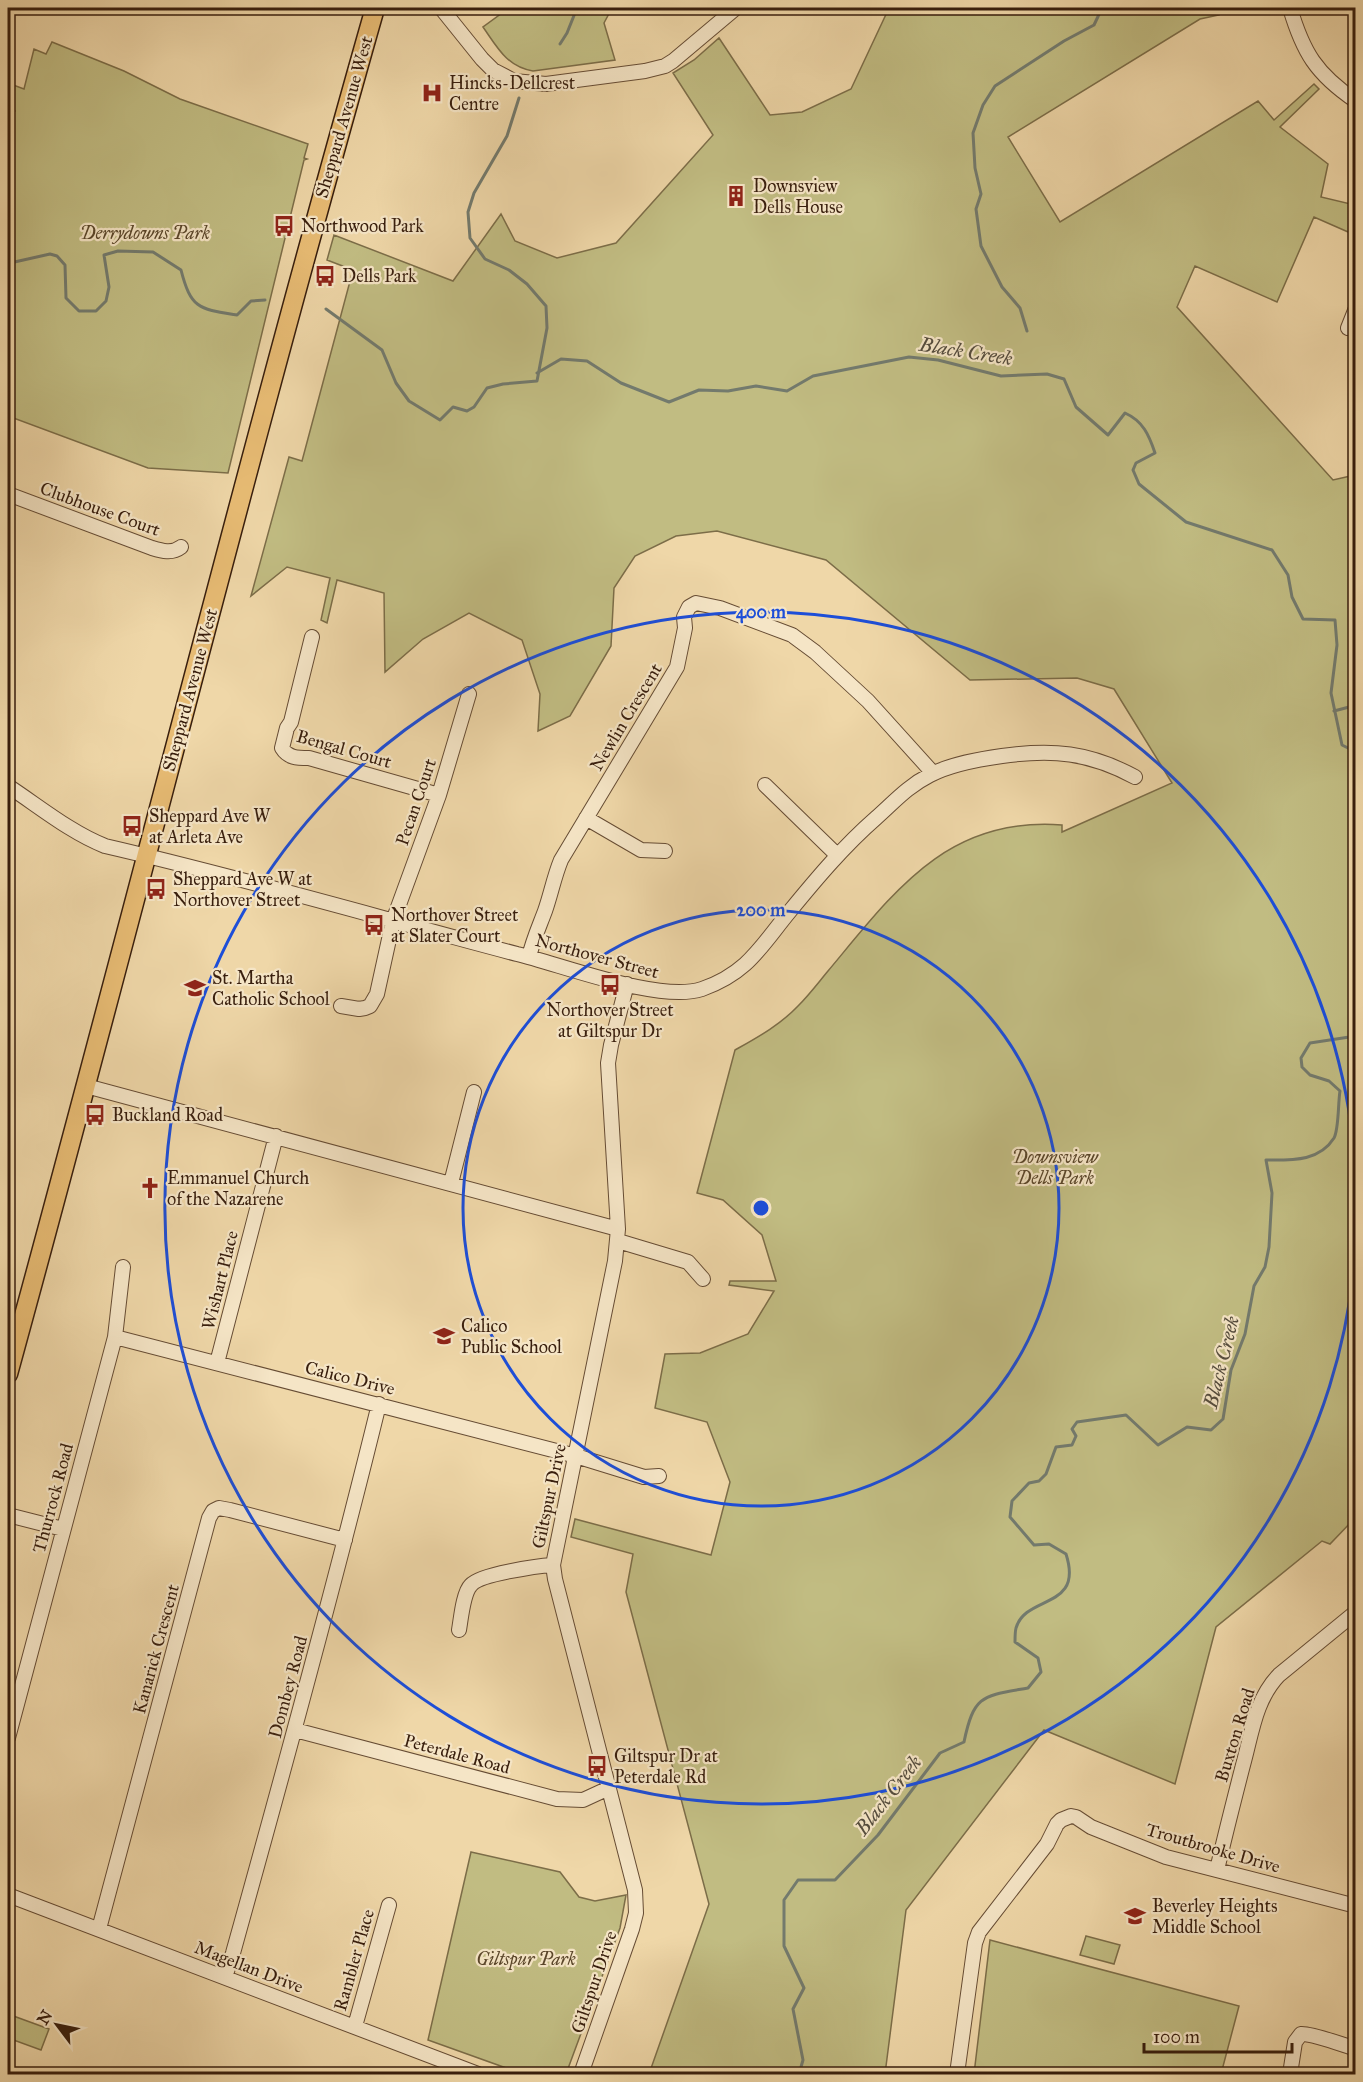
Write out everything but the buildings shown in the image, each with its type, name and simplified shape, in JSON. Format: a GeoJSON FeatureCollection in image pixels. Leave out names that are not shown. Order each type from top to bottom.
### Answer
{"type":"FeatureCollection","features":[{"type":"Feature","properties":{"kind":"main road","name":"Sheppard Avenue West"},"geometry":{"type":"LineString","coordinates":[[8,1374],[147,856],[289,312],[375,8]]}},
{"type":"Feature","properties":{"kind":"street"},"geometry":{"type":"LineString","coordinates":[[441,8],[493,70],[514,81],[546,84],[645,71],[665,66],[736,8]]}},
{"type":"Feature","properties":{"kind":"street"},"geometry":{"type":"LineString","coordinates":[[1290,8],[1306,53],[1328,78],[1356,101]]}},
{"type":"Feature","properties":{"kind":"street"},"geometry":{"type":"LineString","coordinates":[[1348,328],[1356,308]]}},
{"type":"Feature","properties":{"kind":"street","name":"Clubhouse Court"},"geometry":{"type":"LineString","coordinates":[[8,494],[152,548],[169,552],[181,547]]}},
{"type":"Feature","properties":{"kind":"street","name":"Newlin Crescent"},"geometry":{"type":"LineString","coordinates":[[529,957],[534,936],[561,860],[677,667],[685,628],[684,617],[689,608],[696,603],[720,608],[792,635],[815,652],[868,701],[933,773]]}},
{"type":"Feature","properties":{"kind":"street","name":"Bengal Court"},"geometry":{"type":"LineString","coordinates":[[312,637],[291,722],[287,728],[282,748],[285,753],[290,757],[309,758],[439,795]]}},
{"type":"Feature","properties":{"kind":"street","name":"Pecan Court"},"geometry":{"type":"LineString","coordinates":[[341,1006],[365,1008],[370,1006],[377,994],[393,921],[439,795],[469,694]]}},
{"type":"Feature","properties":{"kind":"street","name":"Northover Street"},"geometry":{"type":"LineString","coordinates":[[8,786],[91,841],[105,846],[627,984],[680,993],[698,990],[730,977],[750,962],[856,834],[896,797],[933,773],[985,759],[1036,752],[1081,756],[1105,763],[1135,777]]}},
{"type":"Feature","properties":{"kind":"street"},"geometry":{"type":"LineString","coordinates":[[765,785],[837,855]]}},
{"type":"Feature","properties":{"kind":"street"},"geometry":{"type":"LineString","coordinates":[[586,818],[641,850],[665,851]]}},
{"type":"Feature","properties":{"kind":"street","name":"Giltspur Drive"},"geometry":{"type":"LineString","coordinates":[[581,2074],[632,1929],[636,1912],[635,1890],[553,1565],[615,1261],[618,1235],[608,1063],[627,984]]}},
{"type":"Feature","properties":{"kind":"street"},"geometry":{"type":"LineString","coordinates":[[86,1086],[451,1183],[618,1235],[688,1262],[703,1279]]}},
{"type":"Feature","properties":{"kind":"street"},"geometry":{"type":"LineString","coordinates":[[451,1183],[474,1092]]}},
{"type":"Feature","properties":{"kind":"street","name":"Wishart Place"},"geometry":{"type":"LineString","coordinates":[[217,1363],[276,1136]]}},
{"type":"Feature","properties":{"kind":"street","name":"Thurrock Road"},"geometry":{"type":"LineString","coordinates":[[8,1738],[115,1337],[123,1267]]}},
{"type":"Feature","properties":{"kind":"street","name":"Calico Drive"},"geometry":{"type":"LineString","coordinates":[[115,1337],[576,1456],[644,1477],[659,1476]]}},
{"type":"Feature","properties":{"kind":"street","name":"Dombey Road"},"geometry":{"type":"LineString","coordinates":[[225,1977],[295,1730],[379,1404]]}},
{"type":"Feature","properties":{"kind":"street","name":"Kanarick Crescent"},"geometry":{"type":"LineString","coordinates":[[99,1929],[209,1518],[213,1511],[219,1508],[230,1510],[345,1540]]}},
{"type":"Feature","properties":{"kind":"street"},"geometry":{"type":"LineString","coordinates":[[8,1515],[63,1529]]}},
{"type":"Feature","properties":{"kind":"street"},"geometry":{"type":"LineString","coordinates":[[459,1630],[467,1591],[472,1584],[491,1576],[537,1566],[553,1565]]}},
{"type":"Feature","properties":{"kind":"street","name":"Buxton Road"},"geometry":{"type":"LineString","coordinates":[[1217,1870],[1251,1734],[1262,1699],[1269,1686],[1279,1675],[1356,1612]]}},
{"type":"Feature","properties":{"kind":"street","name":"Peterdale Road"},"geometry":{"type":"LineString","coordinates":[[295,1730],[557,1799],[583,1800],[609,1788]]}},
{"type":"Feature","properties":{"kind":"street","name":"Troutbrooke Drive"},"geometry":{"type":"LineString","coordinates":[[957,2074],[975,1942],[979,1932],[1047,1844],[1061,1820],[1071,1816],[1076,1817],[1090,1827],[1166,1857],[1356,1906]]}},
{"type":"Feature","properties":{"kind":"street","name":"Magellan Drive"},"geometry":{"type":"LineString","coordinates":[[8,1895],[478,2074]]}},
{"type":"Feature","properties":{"kind":"street","name":"Rambler Place"},"geometry":{"type":"LineString","coordinates":[[354,2026],[389,1905]]}},
{"type":"Feature","properties":{"kind":"street"},"geometry":{"type":"LineString","coordinates":[[1290,2074],[1294,2042],[1301,2034],[1312,2034],[1356,2049]]}},
{"type":"Feature","properties":{"kind":"green space"},"geometry":{"type":"Polygon","coordinates":[[[509,8],[612,8],[604,23],[615,60],[533,71],[524,69],[503,55],[483,27],[509,8]]]}},
{"type":"Feature","properties":{"kind":"green space","name":"Downsview Dells Park"},"geometry":{"type":"Polygon","coordinates":[[[889,8],[1218,8],[1219,15],[1200,19],[1008,137],[1060,222],[1258,101],[1274,120],[1314,84],[1319,89],[1280,127],[1328,164],[1321,197],[1355,205],[1355,235],[1314,217],[1277,302],[1195,266],[1177,307],[1333,480],[1355,475],[1355,1518],[1330,1544],[1322,1541],[1216,1627],[1175,1784],[1044,1730],[906,1910],[885,2074],[649,2074],[709,1904],[626,1592],[633,1554],[571,1537],[575,1519],[711,1555],[730,1482],[707,1422],[655,1408],[665,1354],[700,1353],[748,1334],[774,1291],[729,1285],[730,1281],[776,1281],[762,1235],[723,1200],[697,1193],[735,1050],[791,1013],[901,888],[927,865],[955,846],[986,833],[1022,825],[1062,825],[1062,832],[1172,783],[1114,689],[1077,678],[970,680],[826,560],[717,531],[676,536],[635,556],[614,588],[611,646],[570,716],[538,731],[540,694],[522,640],[469,613],[423,639],[385,672],[384,593],[337,580],[327,623],[321,620],[330,578],[287,567],[251,596],[289,457],[302,461],[353,270],[327,260],[334,235],[453,281],[501,214],[515,241],[557,258],[616,243],[713,135],[673,73],[694,60],[719,38],[770,115],[802,112],[851,89],[889,8]]]}},
{"type":"Feature","properties":{"kind":"green space","name":"Derrydowns Park"},"geometry":{"type":"Polygon","coordinates":[[[52,42],[124,71],[180,99],[308,144],[304,158],[307,159],[304,160],[228,473],[148,468],[8,416],[8,120],[15,111],[8,107],[8,83],[24,89],[34,49],[46,54],[52,42]]]}},
{"type":"Feature","properties":{"kind":"green space","name":"Giltspur Park"},"geometry":{"type":"Polygon","coordinates":[[[471,1852],[560,1872],[579,1897],[595,1901],[626,1895],[620,1928],[566,2074],[523,2074],[428,2040],[471,1852]]]}},
{"type":"Feature","properties":{"kind":"green space"},"geometry":{"type":"Polygon","coordinates":[[[1086,1936],[1120,1945],[1114,1964],[1080,1955],[1086,1936]]]}},
{"type":"Feature","properties":{"kind":"green space"},"geometry":{"type":"Polygon","coordinates":[[[990,1940],[1239,2006],[1221,2074],[974,2074],[990,1940]]]}},
{"type":"Feature","properties":{"kind":"green space"},"geometry":{"type":"Polygon","coordinates":[[[8,2014],[49,2029],[41,2050],[8,2038],[8,2014]]]}},
{"type":"Feature","properties":{"kind":"waterway"},"geometry":{"type":"LineString","coordinates":[[560,44],[577,8]]}},
{"type":"Feature","properties":{"kind":"waterway"},"geometry":{"type":"LineString","coordinates":[[1027,331],[1020,308],[1002,287],[981,246],[976,209],[981,194],[975,168],[973,133],[983,105],[995,86],[1064,41],[1094,25],[1102,8]]}},
{"type":"Feature","properties":{"kind":"waterway"},"geometry":{"type":"LineString","coordinates":[[326,309],[382,350],[396,383],[409,401],[440,420],[453,407],[467,411],[474,407],[487,388],[537,381],[547,328],[546,306],[527,284],[509,270],[485,259],[470,238],[468,212],[474,193],[507,136],[519,98]]}},
{"type":"Feature","properties":{"kind":"waterway","name":"Black Creek"},"geometry":{"type":"LineString","coordinates":[[8,260],[10,263],[50,254],[57,256],[65,265],[66,298],[79,311],[96,311],[106,301],[109,287],[104,255],[118,251],[153,252],[181,270],[193,300],[205,308],[237,315],[251,301],[265,300]]}},
{"type":"Feature","properties":{"kind":"waterway","name":"Black Creek"},"geometry":{"type":"LineString","coordinates":[[537,373],[561,359],[587,361],[621,383],[669,402],[699,390],[728,391],[756,386],[787,391],[813,376],[909,357],[938,360],[1001,376],[1047,374],[1064,379],[1076,407],[1108,435],[1125,413],[1144,429],[1155,453],[1136,463],[1133,470],[1139,484],[1186,522],[1272,550],[1288,575],[1292,597],[1303,619],[1335,620],[1337,645],[1331,693],[1342,745],[1356,752]]}},
{"type":"Feature","properties":{"kind":"waterway"},"geometry":{"type":"LineString","coordinates":[[1334,711],[1356,703]]}},
{"type":"Feature","properties":{"kind":"waterway","name":"Black Creek"},"geometry":{"type":"LineString","coordinates":[[799,2074],[803,2060],[793,2009],[804,1988],[784,1946],[784,1900],[798,1880],[835,1880],[878,1835],[940,1753],[964,1742],[972,1714],[977,1706],[991,1696],[1028,1688],[1041,1672],[1038,1658],[1015,1642],[1016,1628],[1022,1617],[1061,1593],[1067,1584],[1069,1572],[1066,1554],[1049,1544],[1034,1545],[1010,1517],[1012,1501],[1029,1483],[1039,1481],[1046,1474],[1056,1447],[1072,1445],[1076,1436],[1072,1429],[1077,1422],[1126,1415],[1158,1445],[1187,1427],[1211,1430],[1223,1419],[1231,1370],[1245,1334],[1254,1286],[1265,1267],[1269,1247],[1272,1193],[1266,1160],[1312,1156],[1328,1146],[1336,1134],[1340,1091],[1329,1081],[1310,1075],[1302,1067],[1301,1058],[1310,1043],[1356,1036]]}},
{"type":"Feature","properties":{"kind":"place","name":"Hincks-Dellcrest Centre"},"geometry":{"type":"Point","coordinates":[432,93]}},
{"type":"Feature","properties":{"kind":"place","name":"Downsview Dells House"},"geometry":{"type":"Point","coordinates":[736,196]}},
{"type":"Feature","properties":{"kind":"place","name":"Northwood Park"},"geometry":{"type":"Point","coordinates":[284,226]}},
{"type":"Feature","properties":{"kind":"place","name":"Dells Park"},"geometry":{"type":"Point","coordinates":[325,276]}},
{"type":"Feature","properties":{"kind":"place","name":"Sheppard Ave W at Arleta Ave"},"geometry":{"type":"Point","coordinates":[132,826]}},
{"type":"Feature","properties":{"kind":"place","name":"Sheppard Ave W at Northover Street"},"geometry":{"type":"Point","coordinates":[156,889]}},
{"type":"Feature","properties":{"kind":"place","name":"Northover Street at Slater Court"},"geometry":{"type":"Point","coordinates":[374,925]}},
{"type":"Feature","properties":{"kind":"place","name":"Northover Street at Giltspur Dr"},"geometry":{"type":"Point","coordinates":[610,985]}},
{"type":"Feature","properties":{"kind":"place","name":"St. Martha Catholic School"},"geometry":{"type":"Point","coordinates":[195,988]}},
{"type":"Feature","properties":{"kind":"place","name":"Buckland Road"},"geometry":{"type":"Point","coordinates":[95,1115]}},
{"type":"Feature","properties":{"kind":"place","name":"Emmanuel Church of the Nazarene"},"geometry":{"type":"Point","coordinates":[150,1188]}},
{"type":"Feature","properties":{"kind":"place","name":"Calico Public School"},"geometry":{"type":"Point","coordinates":[444,1336]}},
{"type":"Feature","properties":{"kind":"place","name":"Giltspur Dr at Peterdale Rd"},"geometry":{"type":"Point","coordinates":[597,1766]}},
{"type":"Feature","properties":{"kind":"place","name":"Beverley Heights Middle School"},"geometry":{"type":"Point","coordinates":[1135,1916]}}]}
